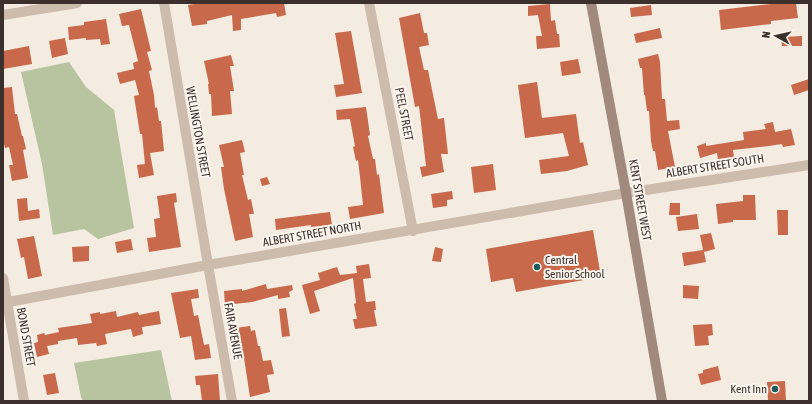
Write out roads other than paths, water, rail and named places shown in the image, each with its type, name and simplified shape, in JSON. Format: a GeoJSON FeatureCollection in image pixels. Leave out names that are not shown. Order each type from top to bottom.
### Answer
{"type":"FeatureCollection","features":[{"type":"Feature","properties":{"kind":"main road","name":"KENT STREET WEST"},"geometry":{"type":"LineString","coordinates":[[591,3],[662,401]]}},
{"type":"Feature","properties":{"kind":"street"},"geometry":{"type":"LineString","coordinates":[[3,16],[77,3]]}},
{"type":"Feature","properties":{"kind":"street","name":"WELLINGTON STREET"},"geometry":{"type":"LineString","coordinates":[[164,3],[208,265]]}},
{"type":"Feature","properties":{"kind":"street","name":"PEEL STREET"},"geometry":{"type":"LineString","coordinates":[[369,3],[413,231]]}},
{"type":"Feature","properties":{"kind":"street","name":"ALBERT STREET SOUTH"},"geometry":{"type":"LineString","coordinates":[[626,193],[809,165]]}},
{"type":"Feature","properties":{"kind":"street","name":"ALBERT STREET NORTH"},"geometry":{"type":"LineString","coordinates":[[5,302],[208,265],[413,231],[626,193]]}},
{"type":"Feature","properties":{"kind":"street","name":"FAIR AVENUE"},"geometry":{"type":"LineString","coordinates":[[208,265],[232,401]]}},
{"type":"Feature","properties":{"kind":"street","name":"BOND STREET"},"geometry":{"type":"LineString","coordinates":[[3,278],[5,302],[24,401]]}},
{"type":"Feature","properties":{"kind":"place","name":"Central Senior School"},"geometry":{"type":"Point","coordinates":[537,267]}},
{"type":"Feature","properties":{"kind":"place","name":"Kent Inn"},"geometry":{"type":"Point","coordinates":[775,389]}}]}
